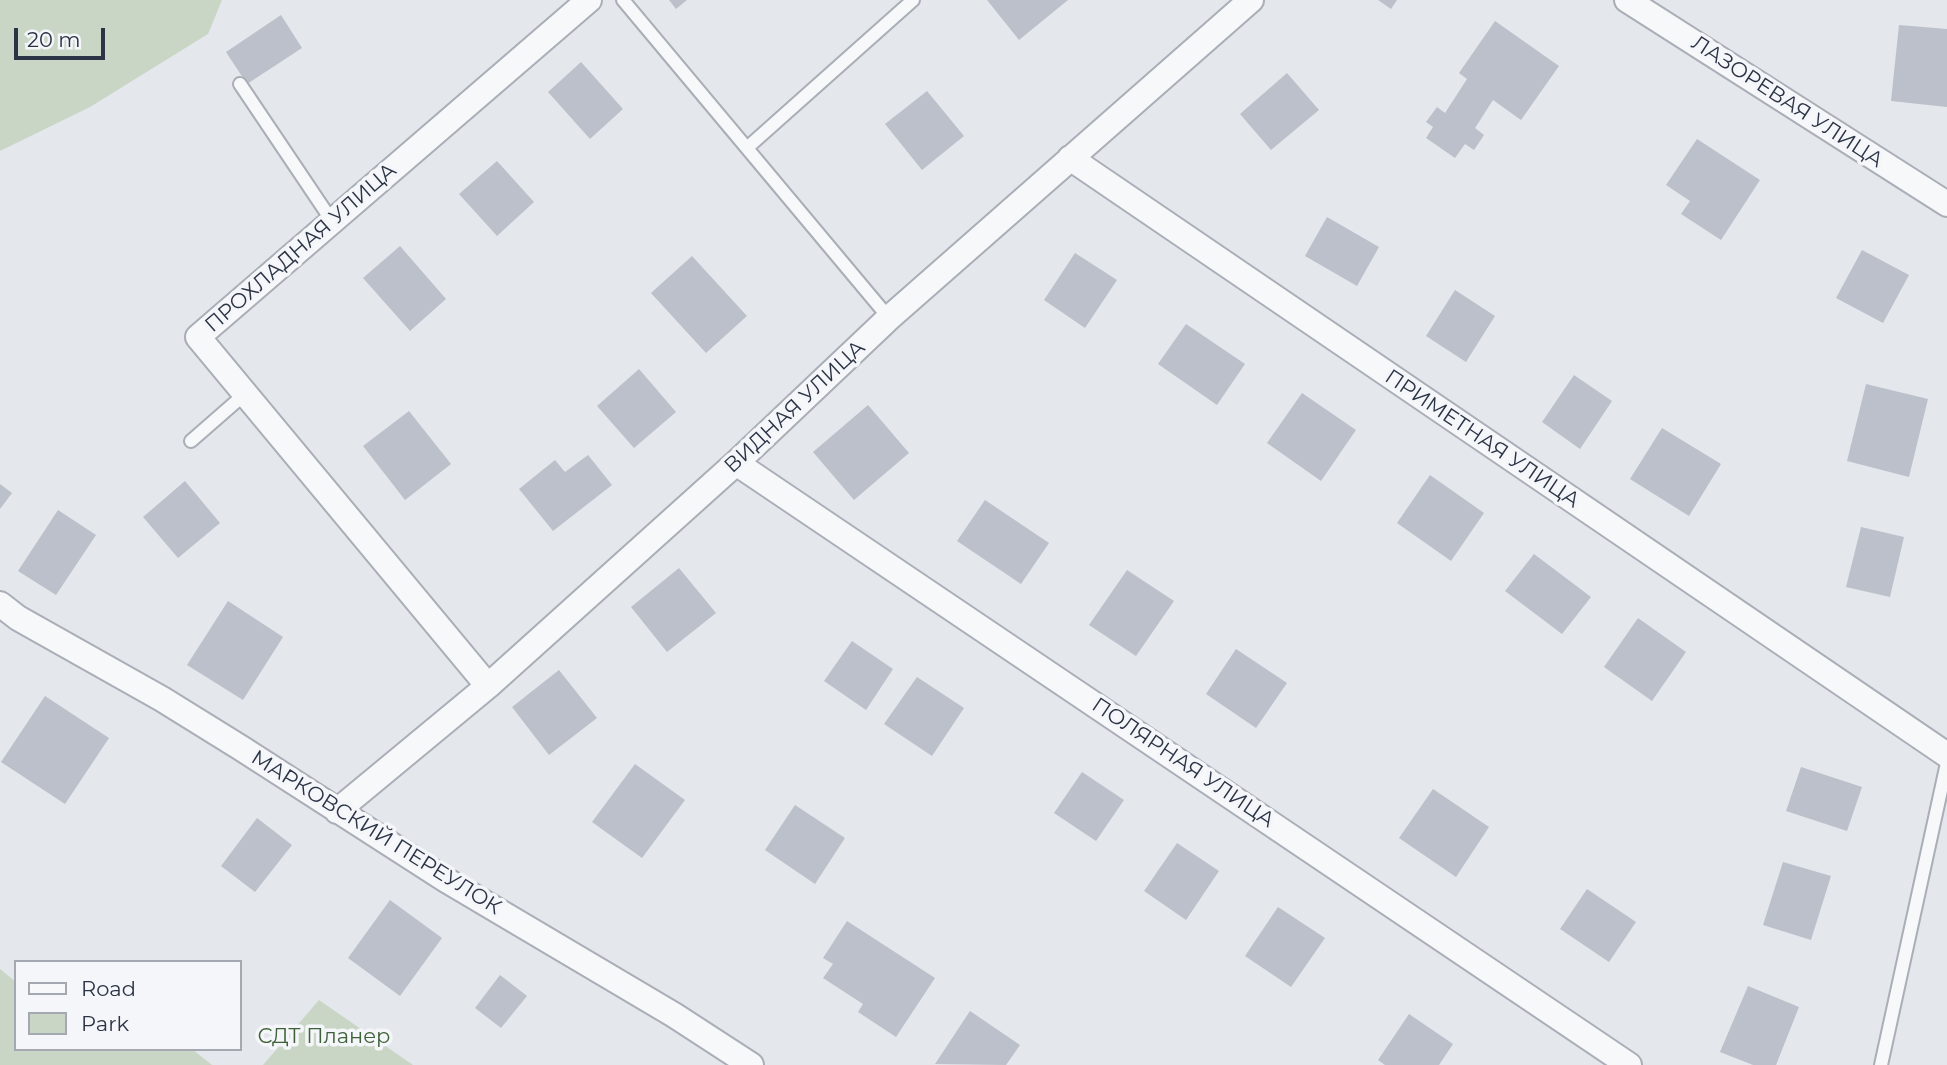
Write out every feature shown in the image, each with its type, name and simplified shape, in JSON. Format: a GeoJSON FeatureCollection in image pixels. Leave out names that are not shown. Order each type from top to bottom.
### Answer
{"type":"FeatureCollection","features":[{"type":"Feature","properties":{"kind":"street","name":"ПРОХЛАДНАЯ УЛИЦА"},"geometry":{"type":"LineString","coordinates":[[488,686],[198,337],[589,0]]}},
{"type":"Feature","properties":{"kind":"street","name":"ВИДНАЯ УЛИЦА"},"geometry":{"type":"LineString","coordinates":[[337,811],[488,686],[736,463],[889,318],[1251,0]]}},
{"type":"Feature","properties":{"kind":"street","name":"ЛАЗОРЕВАЯ УЛИЦА"},"geometry":{"type":"LineString","coordinates":[[1627,0],[1947,204]]}},
{"type":"Feature","properties":{"kind":"street","name":"ПРИМЕТНАЯ УЛИЦА"},"geometry":{"type":"LineString","coordinates":[[1070,158],[1947,755]]}},
{"type":"Feature","properties":{"kind":"street","name":"ПОЛЯРНАЯ УЛИЦА"},"geometry":{"type":"LineString","coordinates":[[736,463],[1629,1065]]}},
{"type":"Feature","properties":{"kind":"street","name":"МАРКОВСКИЙ ПЕРЕУЛОК"},"geometry":{"type":"LineString","coordinates":[[0,604],[18,618],[241,747],[446,880],[674,1015],[751,1065]]}},
{"type":"Feature","properties":{"kind":"lane"},"geometry":{"type":"LineString","coordinates":[[623,0],[889,318]]}},
{"type":"Feature","properties":{"kind":"lane"},"geometry":{"type":"LineString","coordinates":[[748,147],[913,0]]}},
{"type":"Feature","properties":{"kind":"lane"},"geometry":{"type":"LineString","coordinates":[[240,85],[331,221]]}},
{"type":"Feature","properties":{"kind":"lane"},"geometry":{"type":"LineString","coordinates":[[191,441],[246,393]]}},
{"type":"Feature","properties":{"kind":"lane"},"geometry":{"type":"LineString","coordinates":[[1881,1065],[1947,763]]}},
{"type":"Feature","properties":{"kind":"green space"},"geometry":{"type":"Polygon","coordinates":[[[0,0],[222,0],[208,34],[90,107],[0,151],[0,0]]]}},
{"type":"Feature","properties":{"kind":"green space"},"geometry":{"type":"Polygon","coordinates":[[[0,969],[14,980],[14,1051],[194,1051],[212,1065],[0,1065],[0,969]]]}},
{"type":"Feature","properties":{"kind":"green space","name":"СДТ Планер"},"geometry":{"type":"Polygon","coordinates":[[[319,1000],[413,1065],[263,1065],[319,1000]]]}},
{"type":"Feature","properties":{"kind":"building"},"geometry":{"type":"Polygon","coordinates":[[[669,0],[687,0],[676,9],[669,0]]]}},
{"type":"Feature","properties":{"kind":"building"},"geometry":{"type":"Polygon","coordinates":[[[987,0],[1068,0],[1019,40],[987,0]]]}},
{"type":"Feature","properties":{"kind":"building"},"geometry":{"type":"Polygon","coordinates":[[[1378,0],[1397,0],[1391,9],[1378,0]]]}},
{"type":"Feature","properties":{"kind":"building"},"geometry":{"type":"Polygon","coordinates":[[[281,15],[302,48],[247,84],[226,52],[281,15]]]}},
{"type":"Feature","properties":{"kind":"building"},"geometry":{"type":"Polygon","coordinates":[[[1495,21],[1559,66],[1521,120],[1493,100],[1475,128],[1484,135],[1474,150],[1465,144],[1455,158],[1426,138],[1433,127],[1426,122],[1437,107],[1445,113],[1467,79],[1459,73],[1495,21]]]}},
{"type":"Feature","properties":{"kind":"building"},"geometry":{"type":"Polygon","coordinates":[[[1899,25],[1947,29],[1947,107],[1891,101],[1899,25]]]}},
{"type":"Feature","properties":{"kind":"building"},"geometry":{"type":"Polygon","coordinates":[[[581,62],[623,109],[590,139],[548,92],[581,62]]]}},
{"type":"Feature","properties":{"kind":"building"},"geometry":{"type":"Polygon","coordinates":[[[1287,73],[1319,110],[1271,150],[1240,114],[1287,73]]]}},
{"type":"Feature","properties":{"kind":"building"},"geometry":{"type":"Polygon","coordinates":[[[927,91],[964,136],[922,170],[885,124],[927,91]]]}},
{"type":"Feature","properties":{"kind":"building"},"geometry":{"type":"Polygon","coordinates":[[[1697,139],[1760,180],[1721,240],[1681,214],[1690,201],[1666,185],[1697,139]]]}},
{"type":"Feature","properties":{"kind":"building"},"geometry":{"type":"Polygon","coordinates":[[[497,161],[534,202],[497,236],[459,194],[497,161]]]}},
{"type":"Feature","properties":{"kind":"building"},"geometry":{"type":"Polygon","coordinates":[[[1327,217],[1379,247],[1357,286],[1305,256],[1327,217]]]}},
{"type":"Feature","properties":{"kind":"building"},"geometry":{"type":"Polygon","coordinates":[[[400,246],[446,299],[410,331],[363,278],[400,246]]]}},
{"type":"Feature","properties":{"kind":"building"},"geometry":{"type":"Polygon","coordinates":[[[1862,250],[1909,275],[1883,323],[1836,298],[1862,250]]]}},
{"type":"Feature","properties":{"kind":"building"},"geometry":{"type":"Polygon","coordinates":[[[1075,253],[1117,280],[1085,328],[1044,300],[1075,253]]]}},
{"type":"Feature","properties":{"kind":"building"},"geometry":{"type":"Polygon","coordinates":[[[692,256],[747,316],[706,353],[651,293],[692,256]]]}},
{"type":"Feature","properties":{"kind":"building"},"geometry":{"type":"Polygon","coordinates":[[[1455,290],[1495,316],[1466,362],[1426,336],[1455,290]]]}},
{"type":"Feature","properties":{"kind":"building"},"geometry":{"type":"Polygon","coordinates":[[[1186,324],[1245,364],[1217,405],[1158,364],[1186,324]]]}},
{"type":"Feature","properties":{"kind":"building"},"geometry":{"type":"Polygon","coordinates":[[[639,369],[676,412],[634,448],[597,406],[639,369]]]}},
{"type":"Feature","properties":{"kind":"building"},"geometry":{"type":"Polygon","coordinates":[[[1574,375],[1612,401],[1580,449],[1542,422],[1574,375]]]}},
{"type":"Feature","properties":{"kind":"building"},"geometry":{"type":"Polygon","coordinates":[[[1866,384],[1928,399],[1909,477],[1847,461],[1866,384]]]}},
{"type":"Feature","properties":{"kind":"building"},"geometry":{"type":"Polygon","coordinates":[[[1302,393],[1356,430],[1321,481],[1267,443],[1302,393]]]}},
{"type":"Feature","properties":{"kind":"building"},"geometry":{"type":"Polygon","coordinates":[[[868,405],[909,453],[854,500],[813,452],[868,405]]]}},
{"type":"Feature","properties":{"kind":"building"},"geometry":{"type":"Polygon","coordinates":[[[409,411],[451,464],[405,500],[363,446],[409,411]]]}},
{"type":"Feature","properties":{"kind":"building"},"geometry":{"type":"Polygon","coordinates":[[[1662,428],[1721,464],[1689,516],[1630,479],[1662,428]]]}},
{"type":"Feature","properties":{"kind":"building"},"geometry":{"type":"Polygon","coordinates":[[[588,455],[612,485],[553,531],[519,489],[555,460],[565,472],[588,455]]]}},
{"type":"Feature","properties":{"kind":"building"},"geometry":{"type":"Polygon","coordinates":[[[1430,475],[1484,513],[1451,561],[1397,523],[1430,475]]]}},
{"type":"Feature","properties":{"kind":"building"},"geometry":{"type":"Polygon","coordinates":[[[185,481],[220,523],[178,558],[143,517],[185,481]]]}},
{"type":"Feature","properties":{"kind":"building"},"geometry":{"type":"Polygon","coordinates":[[[0,484],[12,493],[0,509],[0,484]]]}},
{"type":"Feature","properties":{"kind":"building"},"geometry":{"type":"Polygon","coordinates":[[[985,500],[1049,543],[1021,584],[957,541],[985,500]]]}},
{"type":"Feature","properties":{"kind":"building"},"geometry":{"type":"Polygon","coordinates":[[[58,510],[96,535],[56,595],[18,571],[58,510]]]}},
{"type":"Feature","properties":{"kind":"building"},"geometry":{"type":"Polygon","coordinates":[[[1861,527],[1904,537],[1890,597],[1846,587],[1861,527]]]}},
{"type":"Feature","properties":{"kind":"building"},"geometry":{"type":"Polygon","coordinates":[[[1534,554],[1591,597],[1562,634],[1505,591],[1534,554]]]}},
{"type":"Feature","properties":{"kind":"building"},"geometry":{"type":"Polygon","coordinates":[[[679,568],[716,613],[667,652],[631,607],[679,568]]]}},
{"type":"Feature","properties":{"kind":"building"},"geometry":{"type":"Polygon","coordinates":[[[1127,570],[1174,601],[1136,656],[1089,625],[1127,570]]]}},
{"type":"Feature","properties":{"kind":"building"},"geometry":{"type":"Polygon","coordinates":[[[228,601],[283,637],[243,700],[187,665],[228,601]]]}},
{"type":"Feature","properties":{"kind":"building"},"geometry":{"type":"Polygon","coordinates":[[[1638,618],[1686,652],[1652,701],[1604,667],[1638,618]]]}},
{"type":"Feature","properties":{"kind":"building"},"geometry":{"type":"Polygon","coordinates":[[[852,641],[893,669],[866,710],[824,681],[852,641]]]}},
{"type":"Feature","properties":{"kind":"building"},"geometry":{"type":"Polygon","coordinates":[[[1236,649],[1287,683],[1256,728],[1206,694],[1236,649]]]}},
{"type":"Feature","properties":{"kind":"building"},"geometry":{"type":"Polygon","coordinates":[[[559,670],[597,718],[549,755],[512,707],[559,670]]]}},
{"type":"Feature","properties":{"kind":"building"},"geometry":{"type":"Polygon","coordinates":[[[917,677],[964,708],[932,756],[884,724],[917,677]]]}},
{"type":"Feature","properties":{"kind":"building"},"geometry":{"type":"Polygon","coordinates":[[[45,696],[109,738],[65,804],[1,762],[45,696]]]}},
{"type":"Feature","properties":{"kind":"building"},"geometry":{"type":"Polygon","coordinates":[[[635,764],[685,800],[642,858],[592,822],[635,764]]]}},
{"type":"Feature","properties":{"kind":"building"},"geometry":{"type":"Polygon","coordinates":[[[1801,767],[1862,787],[1847,831],[1786,811],[1801,767]]]}},
{"type":"Feature","properties":{"kind":"building"},"geometry":{"type":"Polygon","coordinates":[[[1082,772],[1124,800],[1096,841],[1054,813],[1082,772]]]}},
{"type":"Feature","properties":{"kind":"building"},"geometry":{"type":"Polygon","coordinates":[[[1433,789],[1489,827],[1456,877],[1399,838],[1433,789]]]}},
{"type":"Feature","properties":{"kind":"building"},"geometry":{"type":"Polygon","coordinates":[[[795,805],[845,838],[815,884],[765,850],[795,805]]]}},
{"type":"Feature","properties":{"kind":"building"},"geometry":{"type":"Polygon","coordinates":[[[257,818],[292,845],[255,892],[221,866],[257,818]]]}},
{"type":"Feature","properties":{"kind":"building"},"geometry":{"type":"Polygon","coordinates":[[[1177,843],[1219,871],[1186,920],[1144,891],[1177,843]]]}},
{"type":"Feature","properties":{"kind":"building"},"geometry":{"type":"Polygon","coordinates":[[[1783,862],[1831,876],[1811,940],[1763,925],[1783,862]]]}},
{"type":"Feature","properties":{"kind":"building"},"geometry":{"type":"Polygon","coordinates":[[[1587,889],[1636,922],[1609,962],[1560,929],[1587,889]]]}},
{"type":"Feature","properties":{"kind":"building"},"geometry":{"type":"Polygon","coordinates":[[[390,900],[442,938],[400,996],[348,958],[390,900]]]}},
{"type":"Feature","properties":{"kind":"building"},"geometry":{"type":"Polygon","coordinates":[[[1278,907],[1325,938],[1291,987],[1245,956],[1278,907]]]}},
{"type":"Feature","properties":{"kind":"building"},"geometry":{"type":"Polygon","coordinates":[[[847,921],[935,978],[896,1037],[858,1012],[863,1004],[823,978],[833,964],[823,958],[847,921]]]}},
{"type":"Feature","properties":{"kind":"building"},"geometry":{"type":"Polygon","coordinates":[[[500,975],[527,996],[501,1028],[475,1008],[500,975]]]}},
{"type":"Feature","properties":{"kind":"building"},"geometry":{"type":"Polygon","coordinates":[[[1748,986],[1799,1007],[1776,1065],[1753,1065],[1720,1052],[1748,986]]]}},
{"type":"Feature","properties":{"kind":"building"},"geometry":{"type":"Polygon","coordinates":[[[970,1011],[1020,1045],[1006,1065],[935,1064],[970,1011]]]}},
{"type":"Feature","properties":{"kind":"building"},"geometry":{"type":"Polygon","coordinates":[[[1409,1014],[1453,1044],[1439,1065],[1385,1065],[1378,1060],[1409,1014]]]}}]}
